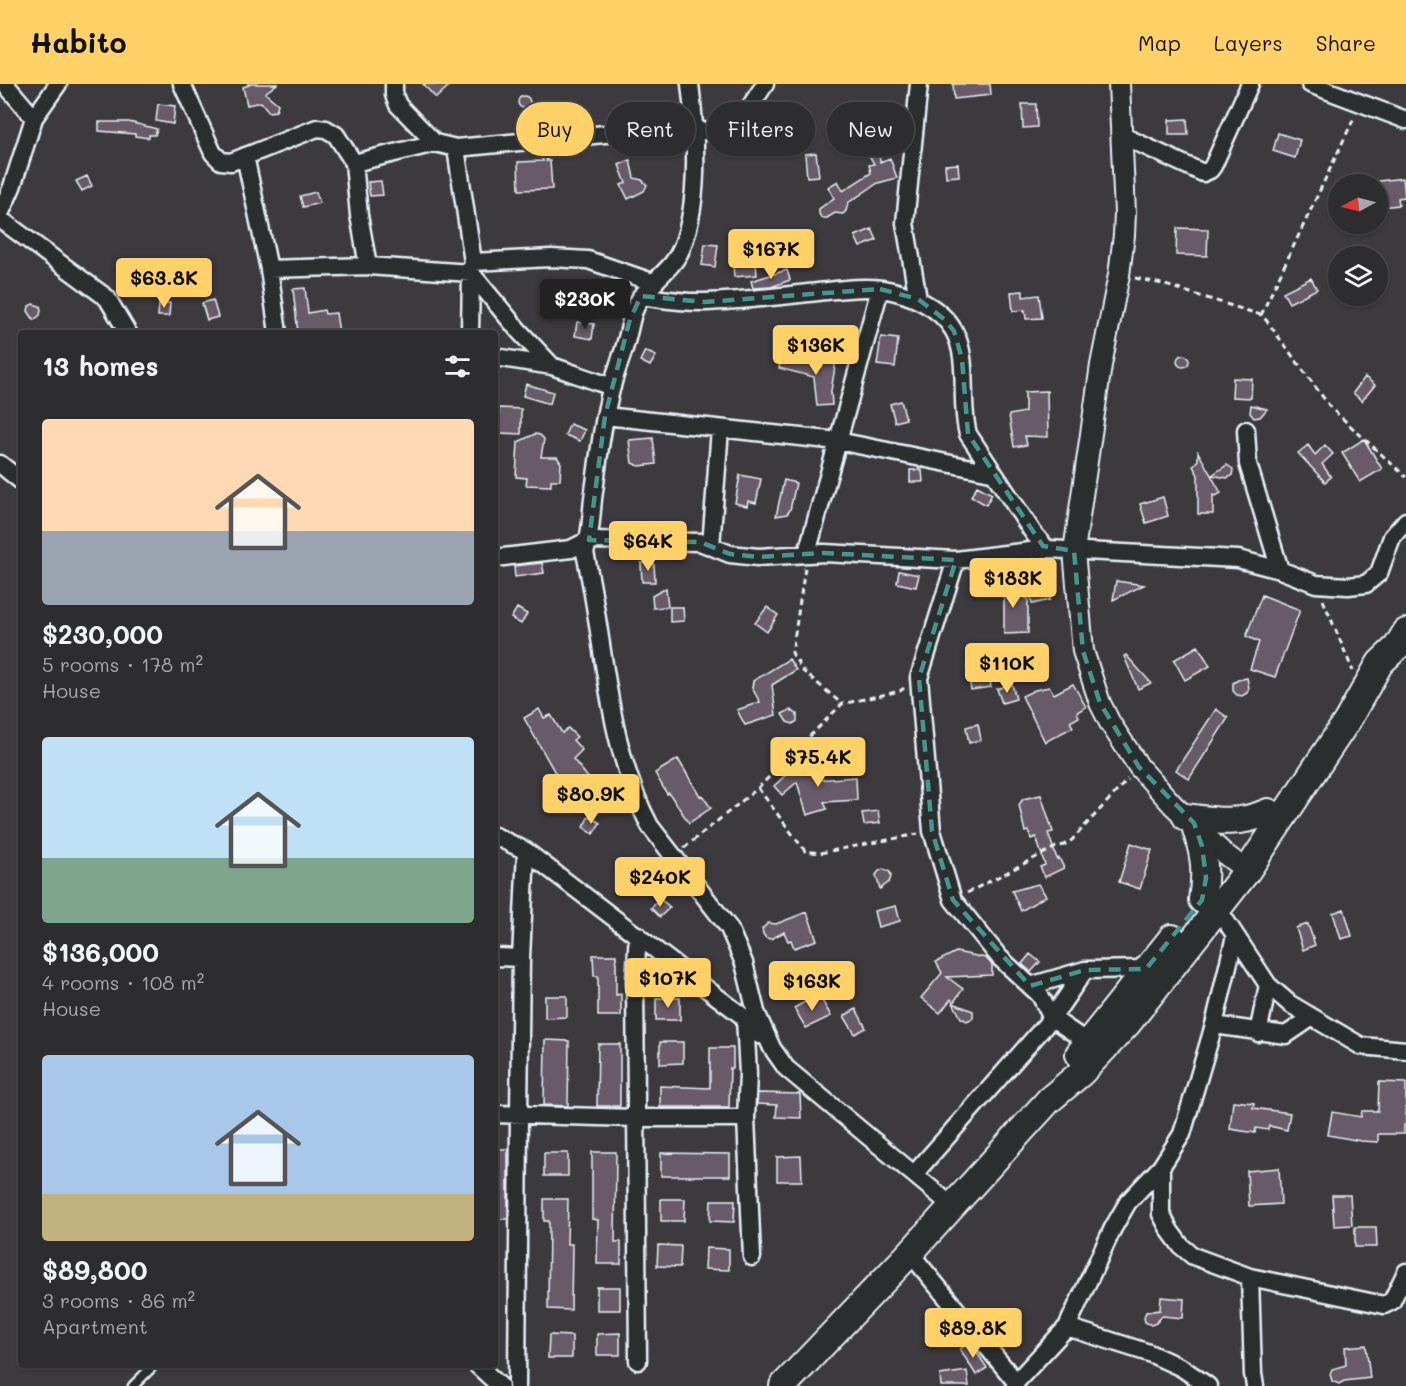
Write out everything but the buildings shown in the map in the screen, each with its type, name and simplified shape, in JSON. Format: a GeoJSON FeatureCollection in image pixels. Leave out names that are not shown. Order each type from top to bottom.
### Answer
{"type":"FeatureCollection","features":[{"type":"Feature","properties":{"kind":"main road"},"geometry":{"type":"LineString","coordinates":[[1240,866],[1268,812],[1356,678],[1376,652],[1401,639]]}},
{"type":"Feature","properties":{"kind":"main road"},"geometry":{"type":"LineString","coordinates":[[783,1386],[910,1253],[1049,1100],[1081,1073],[1128,1023],[1210,905],[1347,721],[1380,663],[1401,639]]}},
{"type":"Feature","properties":{"kind":"main road"},"geometry":{"type":"LineString","coordinates":[[1210,905],[1204,856],[1190,820],[1251,819],[1268,812]]}},
{"type":"Feature","properties":{"kind":"main road"},"geometry":{"type":"LineString","coordinates":[[1049,1100],[1087,1042],[1146,969],[1210,905]]}},
{"type":"Feature","properties":{"kind":"street"},"geometry":{"type":"LineString","coordinates":[[6,84],[34,118]]}},
{"type":"Feature","properties":{"kind":"street"},"geometry":{"type":"LineString","coordinates":[[0,214],[12,187],[34,118],[58,84]]}},
{"type":"Feature","properties":{"kind":"street"},"geometry":{"type":"LineString","coordinates":[[182,84],[213,153],[221,161],[231,162],[317,128],[326,129],[336,135],[354,163],[359,215],[368,266]]}},
{"type":"Feature","properties":{"kind":"street"},"geometry":{"type":"LineString","coordinates":[[394,84],[394,95],[398,105],[435,143]]}},
{"type":"Feature","properties":{"kind":"street"},"geometry":{"type":"LineString","coordinates":[[690,84],[692,102]]}},
{"type":"Feature","properties":{"kind":"street"},"geometry":{"type":"LineString","coordinates":[[695,130],[721,131],[742,119],[765,84]]}},
{"type":"Feature","properties":{"kind":"street"},"geometry":{"type":"LineString","coordinates":[[918,298],[905,224],[919,84]]}},
{"type":"Feature","properties":{"kind":"street"},"geometry":{"type":"LineString","coordinates":[[1119,84],[1125,213],[1119,275],[1101,365],[1074,551],[1083,651],[1100,703],[1110,723],[1139,767],[1190,820],[1240,866]]}},
{"type":"Feature","properties":{"kind":"street"},"geometry":{"type":"LineString","coordinates":[[1120,135],[1206,172],[1213,166],[1250,84]]}},
{"type":"Feature","properties":{"kind":"street"},"geometry":{"type":"LineString","coordinates":[[1310,84],[1406,120]]}},
{"type":"Feature","properties":{"kind":"street"},"geometry":{"type":"LineString","coordinates":[[354,163],[435,143],[456,148],[606,134]]}},
{"type":"Feature","properties":{"kind":"street"},"geometry":{"type":"LineString","coordinates":[[456,148],[472,267],[470,330]]}},
{"type":"Feature","properties":{"kind":"street"},"geometry":{"type":"LineString","coordinates":[[245,156],[269,269],[278,330]]}},
{"type":"Feature","properties":{"kind":"street"},"geometry":{"type":"LineString","coordinates":[[694,156],[693,209],[682,248],[673,264],[641,296],[630,319],[628,336],[605,416],[593,500],[590,540],[585,553],[608,695],[623,761],[650,826],[729,928],[744,963],[756,1012],[772,1048],[786,1068]]}},
{"type":"Feature","properties":{"kind":"street"},"geometry":{"type":"LineString","coordinates":[[0,219],[107,298],[126,330]]}},
{"type":"Feature","properties":{"kind":"street"},"geometry":{"type":"LineString","coordinates":[[269,269],[368,266],[472,267],[551,258],[588,261],[655,283]]}},
{"type":"Feature","properties":{"kind":"street"},"geometry":{"type":"LineString","coordinates":[[472,267],[519,331],[552,366]]}},
{"type":"Feature","properties":{"kind":"street"},"geometry":{"type":"LineString","coordinates":[[807,553],[880,289]]}},
{"type":"Feature","properties":{"kind":"street"},"geometry":{"type":"LineString","coordinates":[[641,296],[681,302],[704,302],[880,289],[918,298],[944,319],[954,332],[962,358],[964,420],[968,434],[991,472],[1047,549]]}},
{"type":"Feature","properties":{"kind":"street"},"geometry":{"type":"LineString","coordinates":[[498,357],[552,366],[612,387]]}},
{"type":"Feature","properties":{"kind":"street"},"geometry":{"type":"LineString","coordinates":[[605,416],[838,441],[991,472]]}},
{"type":"Feature","properties":{"kind":"street"},"geometry":{"type":"LineString","coordinates":[[711,546],[720,429]]}},
{"type":"Feature","properties":{"kind":"street"},"geometry":{"type":"LineString","coordinates":[[1246,430],[1248,464],[1280,570]]}},
{"type":"Feature","properties":{"kind":"street"},"geometry":{"type":"LineString","coordinates":[[0,464],[18,479]]}},
{"type":"Feature","properties":{"kind":"street"},"geometry":{"type":"LineString","coordinates":[[498,558],[571,549],[590,540],[700,542],[730,554],[758,557],[807,553],[956,560],[1047,549],[1238,559],[1280,570],[1316,584],[1348,586],[1366,584],[1379,573],[1392,537],[1406,521]]}},
{"type":"Feature","properties":{"kind":"street"},"geometry":{"type":"LineString","coordinates":[[956,560],[919,678],[932,831],[953,900],[1000,958],[1040,995],[1052,1018],[1087,1042]]}},
{"type":"Feature","properties":{"kind":"street"},"geometry":{"type":"LineString","coordinates":[[498,837],[526,851],[745,1017],[786,1068],[952,1206]]}},
{"type":"Feature","properties":{"kind":"street"},"geometry":{"type":"LineString","coordinates":[[517,1386],[519,1113],[526,851]]}},
{"type":"Feature","properties":{"kind":"street"},"geometry":{"type":"LineString","coordinates":[[1210,905],[1235,936],[1268,985],[1290,1004],[1361,1046],[1406,1050]]}},
{"type":"Feature","properties":{"kind":"street"},"geometry":{"type":"LineString","coordinates":[[638,935],[635,978],[638,1362]]}},
{"type":"Feature","properties":{"kind":"street"},"geometry":{"type":"LineString","coordinates":[[910,1253],[1015,1384],[1067,1327],[1113,1228],[1128,1202],[1161,1167],[1182,1134],[1214,1025],[1235,936]]}},
{"type":"Feature","properties":{"kind":"street"},"geometry":{"type":"LineString","coordinates":[[498,957],[522,958]]}},
{"type":"Feature","properties":{"kind":"street"},"geometry":{"type":"LineString","coordinates":[[1030,986],[1085,970],[1146,969]]}},
{"type":"Feature","properties":{"kind":"street"},"geometry":{"type":"LineString","coordinates":[[915,1173],[1052,1018],[1085,970]]}},
{"type":"Feature","properties":{"kind":"street"},"geometry":{"type":"LineString","coordinates":[[1258,1033],[1268,985]]}},
{"type":"Feature","properties":{"kind":"street"},"geometry":{"type":"LineString","coordinates":[[745,1017],[748,1074],[746,1118],[752,1257]]}},
{"type":"Feature","properties":{"kind":"street"},"geometry":{"type":"LineString","coordinates":[[1214,1025],[1258,1033],[1286,1035],[1311,1017]]}},
{"type":"Feature","properties":{"kind":"street"},"geometry":{"type":"LineString","coordinates":[[498,1114],[635,1118],[746,1118]]}},
{"type":"Feature","properties":{"kind":"street"},"geometry":{"type":"LineString","coordinates":[[1161,1167],[1161,1214],[1181,1246],[1193,1256],[1250,1277],[1384,1305],[1392,1301],[1406,1272]]}},
{"type":"Feature","properties":{"kind":"street"},"geometry":{"type":"LineString","coordinates":[[1250,1277],[1253,1374],[1256,1386]]}},
{"type":"Feature","properties":{"kind":"street"},"geometry":{"type":"LineString","coordinates":[[1067,1327],[1149,1353],[1182,1368],[1208,1386]]}},
{"type":"Feature","properties":{"kind":"street"},"geometry":{"type":"LineString","coordinates":[[480,1368],[500,1386]]}},
{"type":"Feature","properties":{"kind":"lane"},"geometry":{"type":"LineString","coordinates":[[134,1386],[151,1368]]}},
{"type":"Feature","properties":{"kind":"path"},"geometry":{"type":"LineString","coordinates":[[1261,315],[1361,103]]}},
{"type":"Feature","properties":{"kind":"path"},"geometry":{"type":"LineString","coordinates":[[1119,275],[1162,284],[1261,315],[1331,408],[1406,477]]}},
{"type":"Feature","properties":{"kind":"path"},"geometry":{"type":"LineString","coordinates":[[807,553],[792,653],[803,671],[842,704]]}},
{"type":"Feature","properties":{"kind":"path"},"geometry":{"type":"LineString","coordinates":[[1316,584],[1356,678]]}},
{"type":"Feature","properties":{"kind":"path"},"geometry":{"type":"LineString","coordinates":[[674,856],[758,788],[842,704],[900,691],[919,678]]}},
{"type":"Feature","properties":{"kind":"path"},"geometry":{"type":"LineString","coordinates":[[953,900],[1072,840],[1139,767]]}},
{"type":"Feature","properties":{"kind":"path"},"geometry":{"type":"LineString","coordinates":[[758,788],[805,851],[829,851],[932,831]]}},
{"type":"Feature","properties":{"kind":"highlighted area"},"geometry":{"type":"Polygon","coordinates":[[[880,289],[918,299],[944,319],[954,331],[962,359],[968,434],[1043,546],[1074,551],[1083,651],[1100,703],[1139,767],[1194,823],[1202,846],[1206,878],[1202,900],[1146,969],[1085,970],[1030,986],[953,900],[932,831],[919,678],[956,560],[824,553],[758,557],[730,554],[700,542],[589,540],[605,416],[630,319],[641,296],[704,302],[880,289]]]}}]}
